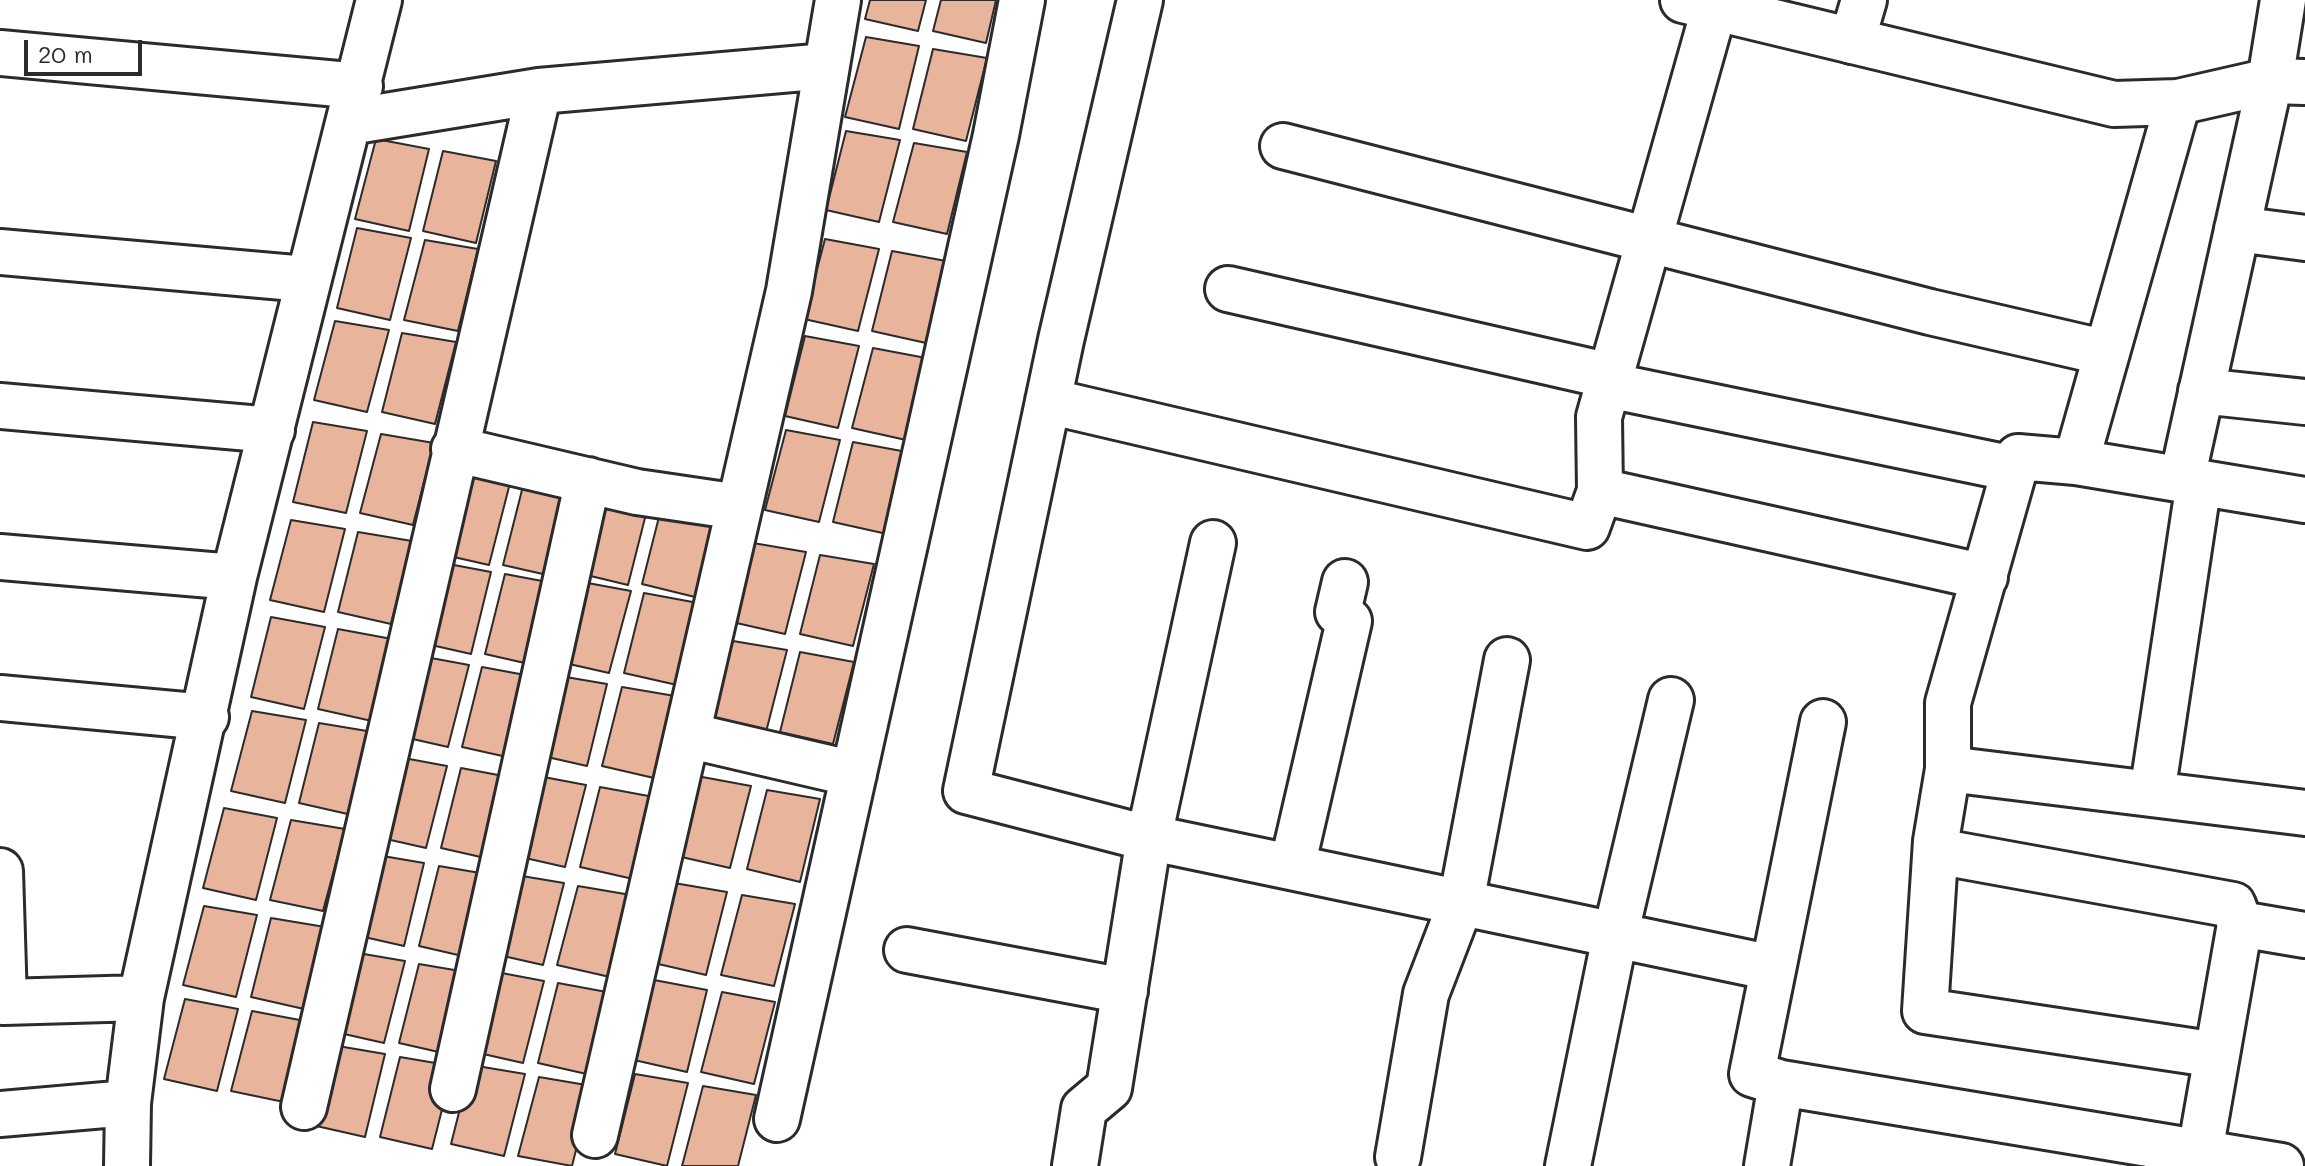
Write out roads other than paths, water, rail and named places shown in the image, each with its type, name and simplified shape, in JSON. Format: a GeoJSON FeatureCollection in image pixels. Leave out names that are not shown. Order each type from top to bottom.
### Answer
{"type":"FeatureCollection","features":[{"type":"Feature","properties":{"kind":"street"},"geometry":{"type":"LineString","coordinates":[[127,1166],[128,1103],[141,998],[206,717],[234,577],[272,430],[306,279],[379,0]]}},
{"type":"Feature","properties":{"kind":"street"},"geometry":{"type":"LineString","coordinates":[[595,1135],[789,291],[838,0]]}},
{"type":"Feature","properties":{"kind":"street"},"geometry":{"type":"LineString","coordinates":[[777,1119],[996,135],[1022,0]]}},
{"type":"Feature","properties":{"kind":"street"},"geometry":{"type":"LineString","coordinates":[[1140,0],[1048,401],[966,791],[1149,837],[1773,968]]}},
{"type":"Feature","properties":{"kind":"street"},"geometry":{"type":"LineString","coordinates":[[1852,41],[1864,0]]}},
{"type":"Feature","properties":{"kind":"street"},"geometry":{"type":"LineString","coordinates":[[2152,794],[2201,391],[2237,229],[2288,82],[2283,0]]}},
{"type":"Feature","properties":{"kind":"street"},"geometry":{"type":"LineString","coordinates":[[1048,401],[1587,527],[1600,491],[1599,417],[1649,239],[1699,3],[2114,104],[2178,102],[2288,82]]}},
{"type":"Feature","properties":{"kind":"street"},"geometry":{"type":"LineString","coordinates":[[0,53],[354,104],[827,66]]}},
{"type":"Feature","properties":{"kind":"street"},"geometry":{"type":"LineString","coordinates":[[304,1107],[539,91]]}},
{"type":"Feature","properties":{"kind":"street"},"geometry":{"type":"LineString","coordinates":[[2076,462],[2178,102]]}},
{"type":"Feature","properties":{"kind":"street"},"geometry":{"type":"LineString","coordinates":[[1283,146],[1930,312],[2107,353]]}},
{"type":"Feature","properties":{"kind":"street"},"geometry":{"type":"LineString","coordinates":[[2237,229],[2305,238]]}},
{"type":"Feature","properties":{"kind":"street"},"geometry":{"type":"LineString","coordinates":[[0,252],[306,279]]}},
{"type":"Feature","properties":{"kind":"street"},"geometry":{"type":"LineString","coordinates":[[1228,289],[1609,380],[2014,469]]}},
{"type":"Feature","properties":{"kind":"street"},"geometry":{"type":"LineString","coordinates":[[2201,391],[2305,402]]}},
{"type":"Feature","properties":{"kind":"street"},"geometry":{"type":"LineString","coordinates":[[0,406],[272,430]]}},
{"type":"Feature","properties":{"kind":"street"},"geometry":{"type":"LineString","coordinates":[[454,449],[637,492],[739,507]]}},
{"type":"Feature","properties":{"kind":"street"},"geometry":{"type":"LineString","coordinates":[[2217,1055],[1925,1011],[1936,851],[1948,769],[1948,703],[2018,457],[2076,462],[2305,500]]}},
{"type":"Feature","properties":{"kind":"street"},"geometry":{"type":"LineString","coordinates":[[453,1089],[588,480]]}},
{"type":"Feature","properties":{"kind":"street"},"geometry":{"type":"LineString","coordinates":[[1600,491],[1985,577]]}},
{"type":"Feature","properties":{"kind":"street"},"geometry":{"type":"LineString","coordinates":[[1075,1166],[1084,1109],[1109,1088],[1149,837],[1213,543]]}},
{"type":"Feature","properties":{"kind":"street"},"geometry":{"type":"LineString","coordinates":[[0,557],[234,577]]}},
{"type":"Feature","properties":{"kind":"street"},"geometry":{"type":"LineString","coordinates":[[1292,867],[1349,621],[1338,612],[1345,582]]}},
{"type":"Feature","properties":{"kind":"street"},"geometry":{"type":"LineString","coordinates":[[1398,1157],[1426,994],[1461,903],[1507,660]]}},
{"type":"Feature","properties":{"kind":"street"},"geometry":{"type":"LineString","coordinates":[[0,698],[206,717]]}},
{"type":"Feature","properties":{"kind":"street"},"geometry":{"type":"LineString","coordinates":[[1568,1166],[1615,936],[1671,700]]}},
{"type":"Feature","properties":{"kind":"street"},"geometry":{"type":"LineString","coordinates":[[1823,722],[1752,1074],[1781,1083],[2128,1154],[2200,1152],[2280,1166]]}},
{"type":"Feature","properties":{"kind":"street"},"geometry":{"type":"LineString","coordinates":[[687,735],[854,774]]}},
{"type":"Feature","properties":{"kind":"street"},"geometry":{"type":"LineString","coordinates":[[1948,769],[2305,813]]}},
{"type":"Feature","properties":{"kind":"street"},"geometry":{"type":"LineString","coordinates":[[1936,851],[2233,905],[2240,924],[2200,1152]]}},
{"type":"Feature","properties":{"kind":"street"},"geometry":{"type":"LineString","coordinates":[[0,871],[2,1002],[141,998]]}},
{"type":"Feature","properties":{"kind":"street"},"geometry":{"type":"LineString","coordinates":[[2240,924],[2305,935]]}},
{"type":"Feature","properties":{"kind":"street"},"geometry":{"type":"LineString","coordinates":[[907,950],[1125,991]]}},
{"type":"Feature","properties":{"kind":"street"},"geometry":{"type":"LineString","coordinates":[[1767,1166],[1781,1083]]}},
{"type":"Feature","properties":{"kind":"street"},"geometry":{"type":"LineString","coordinates":[[0,1114],[128,1103]]}}]}
